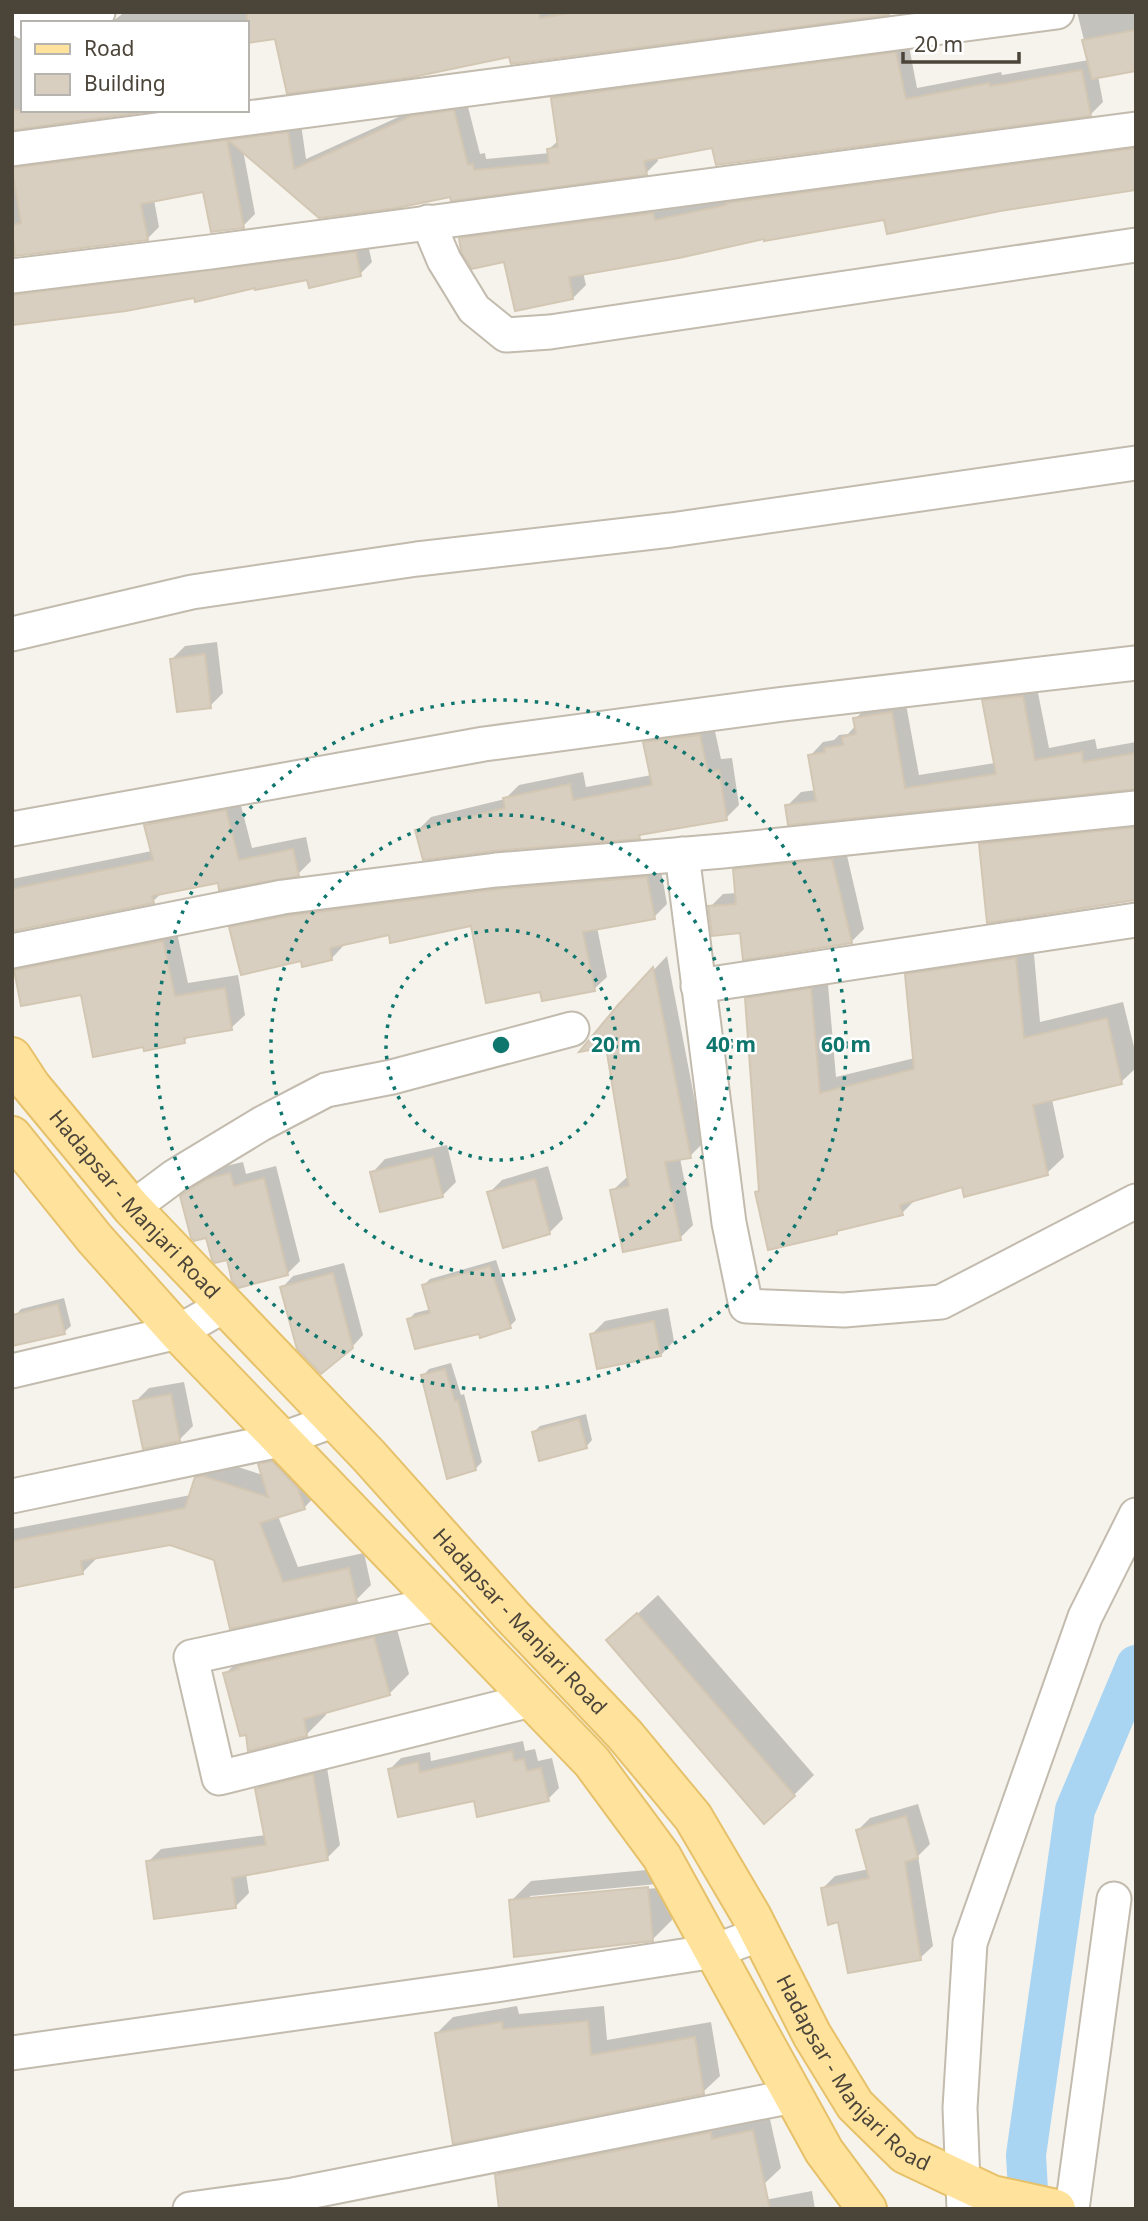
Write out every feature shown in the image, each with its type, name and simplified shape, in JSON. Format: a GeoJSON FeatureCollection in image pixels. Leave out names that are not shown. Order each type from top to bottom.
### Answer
{"type":"FeatureCollection","features":[{"type":"Feature","properties":{"kind":"main road","name":"Hadapsar - Manjari Road"},"geometry":{"type":"LineString","coordinates":[[12,1057],[31,1086],[132,1208],[335,1420],[513,1617],[625,1735],[693,1818],[760,1934],[812,2035],[855,2105],[905,2154],[972,2194],[1056,2209]]}},
{"type":"Feature","properties":{"kind":"main road","name":"Hadapsar - Manjari Road"},"geometry":{"type":"LineString","coordinates":[[12,1136],[95,1239],[178,1332],[592,1762],[662,1857],[824,2151],[867,2209]]}},
{"type":"Feature","properties":{"kind":"street"},"geometry":{"type":"LineString","coordinates":[[37,21],[98,12]]}},
{"type":"Feature","properties":{"kind":"street"},"geometry":{"type":"LineString","coordinates":[[12,149],[1056,12]]}},
{"type":"Feature","properties":{"kind":"street"},"geometry":{"type":"LineString","coordinates":[[12,276],[1136,129]]}},
{"type":"Feature","properties":{"kind":"street"},"geometry":{"type":"LineString","coordinates":[[428,222],[444,260],[474,309],[506,335],[550,332],[1136,245]]}},
{"type":"Feature","properties":{"kind":"street"},"geometry":{"type":"LineString","coordinates":[[12,634],[192,592],[417,559],[671,530],[1136,463]]}},
{"type":"Feature","properties":{"kind":"street"},"geometry":{"type":"LineString","coordinates":[[12,829],[484,744],[784,704],[1136,663]]}},
{"type":"Feature","properties":{"kind":"street"},"geometry":{"type":"LineString","coordinates":[[12,951],[283,897],[496,870],[1136,808]]}},
{"type":"Feature","properties":{"kind":"street"},"geometry":{"type":"LineString","coordinates":[[682,854],[729,1223],[746,1306],[844,1310],[941,1302],[1136,1200]]}},
{"type":"Feature","properties":{"kind":"street"},"geometry":{"type":"LineString","coordinates":[[698,986],[1136,919]]}},
{"type":"Feature","properties":{"kind":"street"},"geometry":{"type":"LineString","coordinates":[[132,1208],[175,1176],[261,1124],[326,1090],[392,1077],[572,1028]]}},
{"type":"Feature","properties":{"kind":"street"},"geometry":{"type":"LineString","coordinates":[[12,1371],[178,1332],[225,1305]]}},
{"type":"Feature","properties":{"kind":"street"},"geometry":{"type":"LineString","coordinates":[[12,1496],[280,1440],[335,1420]]}},
{"type":"Feature","properties":{"kind":"street"},"geometry":{"type":"LineString","coordinates":[[972,2194],[960,2108],[970,1943],[1085,1617],[1136,1515]]}},
{"type":"Feature","properties":{"kind":"street"},"geometry":{"type":"LineString","coordinates":[[437,1604],[191,1657],[219,1778],[531,1700]]}},
{"type":"Feature","properties":{"kind":"street"},"geometry":{"type":"LineString","coordinates":[[1072,2209],[1114,1899]]}},
{"type":"Feature","properties":{"kind":"street"},"geometry":{"type":"LineString","coordinates":[[12,2053],[496,1985],[715,1951],[760,1934]]}},
{"type":"Feature","properties":{"kind":"street"},"geometry":{"type":"LineString","coordinates":[[190,2209],[293,2195],[793,2096]]}},
{"type":"Feature","properties":{"kind":"building"},"geometry":{"type":"Polygon","coordinates":[[[247,12],[539,12],[540,18],[575,12],[888,12],[889,15],[511,64],[509,57],[413,77],[287,94],[275,39],[248,43],[247,12]]]}},
{"type":"Feature","properties":{"kind":"building"},"geometry":{"type":"Polygon","coordinates":[[[1136,30],[1136,71],[1092,79],[1082,40],[1136,30]]]}},
{"type":"Feature","properties":{"kind":"building"},"geometry":{"type":"Polygon","coordinates":[[[896,52],[906,99],[989,83],[990,86],[1082,70],[1091,116],[716,165],[712,148],[644,161],[647,175],[451,201],[450,197],[397,208],[319,218],[228,140],[288,132],[294,169],[411,116],[454,110],[468,165],[473,164],[474,170],[549,163],[547,149],[558,147],[551,98],[896,52]]]}},
{"type":"Feature","properties":{"kind":"building"},"geometry":{"type":"Polygon","coordinates":[[[12,110],[144,112],[12,130],[12,110]]]}},
{"type":"Feature","properties":{"kind":"building"},"geometry":{"type":"Polygon","coordinates":[[[227,140],[244,228],[211,232],[203,192],[141,204],[148,240],[15,256],[12,225],[21,223],[12,168],[227,140]]]}},
{"type":"Feature","properties":{"kind":"building"},"geometry":{"type":"Polygon","coordinates":[[[1136,148],[1136,190],[1000,211],[887,234],[884,220],[764,239],[679,258],[569,277],[573,299],[515,311],[504,262],[472,269],[461,252],[459,238],[653,213],[655,220],[726,203],[1136,148]]]}},
{"type":"Feature","properties":{"kind":"building"},"geometry":{"type":"Polygon","coordinates":[[[356,252],[361,276],[309,288],[307,280],[255,288],[195,302],[194,298],[126,311],[12,325],[12,295],[356,252]]]}},
{"type":"Feature","properties":{"kind":"building"},"geometry":{"type":"Polygon","coordinates":[[[205,654],[211,708],[177,712],[170,659],[205,654]]]}},
{"type":"Feature","properties":{"kind":"building"},"geometry":{"type":"Polygon","coordinates":[[[1023,696],[1035,760],[1082,752],[1083,762],[1136,753],[1136,789],[788,825],[785,805],[816,801],[808,755],[825,752],[824,748],[843,745],[842,737],[856,734],[853,718],[892,712],[905,788],[996,774],[982,700],[1023,696]]]}},
{"type":"Feature","properties":{"kind":"building"},"geometry":{"type":"Polygon","coordinates":[[[700,735],[708,772],[719,770],[727,820],[639,835],[640,839],[494,851],[423,860],[415,830],[505,808],[503,798],[570,784],[573,800],[652,785],[643,742],[700,735]]]}},
{"type":"Feature","properties":{"kind":"building"},"geometry":{"type":"Polygon","coordinates":[[[226,810],[239,860],[293,849],[299,876],[219,890],[218,883],[152,896],[154,903],[12,931],[12,889],[153,860],[144,825],[226,810]]]}},
{"type":"Feature","properties":{"kind":"building"},"geometry":{"type":"Polygon","coordinates":[[[1136,827],[1136,900],[987,923],[979,844],[1136,827]]]}},
{"type":"Feature","properties":{"kind":"building"},"geometry":{"type":"Polygon","coordinates":[[[832,859],[852,943],[743,960],[740,933],[712,936],[708,906],[736,904],[733,869],[832,859]]]}},
{"type":"Feature","properties":{"kind":"building"},"geometry":{"type":"Polygon","coordinates":[[[647,877],[655,919],[583,932],[595,991],[542,1001],[540,992],[486,1003],[471,926],[390,943],[389,935],[330,948],[332,960],[302,967],[301,961],[241,975],[229,927],[286,916],[498,889],[647,877]]]}},
{"type":"Feature","properties":{"kind":"building"},"geometry":{"type":"Polygon","coordinates":[[[163,941],[175,996],[225,988],[232,1030],[184,1038],[185,1043],[144,1051],[143,1047],[93,1057],[81,995],[21,1006],[14,970],[163,941]]]}},
{"type":"Feature","properties":{"kind":"building"},"geometry":{"type":"Polygon","coordinates":[[[1016,958],[1024,1038],[1107,1018],[1122,1084],[1033,1105],[1048,1175],[964,1197],[962,1187],[900,1205],[903,1215],[768,1250],[755,1192],[759,1191],[745,998],[811,988],[820,1093],[914,1069],[905,974],[1016,958]]]}},
{"type":"Feature","properties":{"kind":"building"},"geometry":{"type":"Polygon","coordinates":[[[653,967],[691,1158],[665,1162],[681,1240],[623,1252],[610,1190],[629,1186],[606,1047],[579,1052],[653,967]]]}},
{"type":"Feature","properties":{"kind":"building"},"geometry":{"type":"Polygon","coordinates":[[[433,1157],[443,1197],[380,1212],[370,1172],[433,1157]]]}},
{"type":"Feature","properties":{"kind":"building"},"geometry":{"type":"Polygon","coordinates":[[[230,1173],[234,1186],[264,1178],[288,1275],[238,1288],[232,1281],[227,1260],[215,1263],[206,1238],[194,1241],[191,1238],[180,1196],[207,1179],[230,1173]]]}},
{"type":"Feature","properties":{"kind":"building"},"geometry":{"type":"Polygon","coordinates":[[[535,1179],[550,1234],[503,1248],[487,1192],[535,1179]]]}},
{"type":"Feature","properties":{"kind":"building"},"geometry":{"type":"Polygon","coordinates":[[[490,1266],[511,1328],[480,1338],[479,1334],[415,1349],[407,1319],[430,1313],[422,1285],[490,1266]]]}},
{"type":"Feature","properties":{"kind":"building"},"geometry":{"type":"Polygon","coordinates":[[[333,1273],[353,1348],[321,1374],[297,1349],[280,1287],[333,1273]]]}},
{"type":"Feature","properties":{"kind":"building"},"geometry":{"type":"Polygon","coordinates":[[[58,1304],[65,1334],[12,1346],[12,1315],[58,1304]]]}},
{"type":"Feature","properties":{"kind":"building"},"geometry":{"type":"Polygon","coordinates":[[[654,1321],[661,1356],[597,1369],[590,1334],[654,1321]]]}},
{"type":"Feature","properties":{"kind":"building"},"geometry":{"type":"Polygon","coordinates":[[[445,1369],[455,1401],[458,1400],[476,1470],[447,1479],[421,1375],[445,1369]]]}},
{"type":"Feature","properties":{"kind":"building"},"geometry":{"type":"Polygon","coordinates":[[[171,1394],[180,1441],[143,1449],[133,1401],[171,1394]]]}},
{"type":"Feature","properties":{"kind":"building"},"geometry":{"type":"Polygon","coordinates":[[[579,1419],[587,1448],[539,1461],[532,1432],[579,1419]]]}},
{"type":"Feature","properties":{"kind":"building"},"geometry":{"type":"Polygon","coordinates":[[[272,1461],[298,1488],[305,1509],[260,1523],[283,1582],[349,1568],[357,1602],[230,1629],[214,1560],[170,1545],[81,1561],[83,1574],[12,1588],[12,1541],[185,1508],[195,1477],[203,1476],[268,1497],[258,1464],[272,1461]]]}},
{"type":"Feature","properties":{"kind":"building"},"geometry":{"type":"Polygon","coordinates":[[[637,1613],[795,1796],[764,1824],[606,1640],[637,1613]]]}},
{"type":"Feature","properties":{"kind":"building"},"geometry":{"type":"Polygon","coordinates":[[[374,1637],[390,1695],[304,1719],[307,1736],[248,1751],[246,1735],[240,1736],[223,1673],[239,1669],[238,1667],[374,1637]]]}},
{"type":"Feature","properties":{"kind":"building"},"geometry":{"type":"Polygon","coordinates":[[[512,1751],[514,1761],[524,1759],[527,1771],[541,1768],[549,1801],[477,1817],[474,1801],[398,1817],[388,1769],[418,1762],[420,1772],[512,1751]]]}},
{"type":"Feature","properties":{"kind":"building"},"geometry":{"type":"Polygon","coordinates":[[[313,1774],[328,1860],[232,1878],[236,1908],[154,1919],[146,1861],[266,1845],[255,1789],[313,1774]]]}},
{"type":"Feature","properties":{"kind":"building"},"geometry":{"type":"Polygon","coordinates":[[[906,1816],[918,1858],[905,1862],[921,1960],[848,1973],[838,1922],[828,1925],[821,1888],[869,1878],[856,1830],[906,1816]]]}},
{"type":"Feature","properties":{"kind":"building"},"geometry":{"type":"Polygon","coordinates":[[[648,1887],[653,1941],[514,1957],[509,1900],[648,1887]]]}},
{"type":"Feature","properties":{"kind":"building"},"geometry":{"type":"Polygon","coordinates":[[[588,2021],[591,2055],[695,2037],[704,2094],[453,2144],[435,2033],[502,2022],[503,2029],[588,2021]]]}},
{"type":"Feature","properties":{"kind":"building"},"geometry":{"type":"Polygon","coordinates":[[[753,2130],[770,2209],[499,2209],[495,2175],[711,2132],[712,2139],[753,2130]]]}},
{"type":"Feature","properties":{"kind":"waterway"},"geometry":{"type":"LineString","coordinates":[[1029,2209],[1026,2155],[1075,1810],[1136,1665]]}}]}
